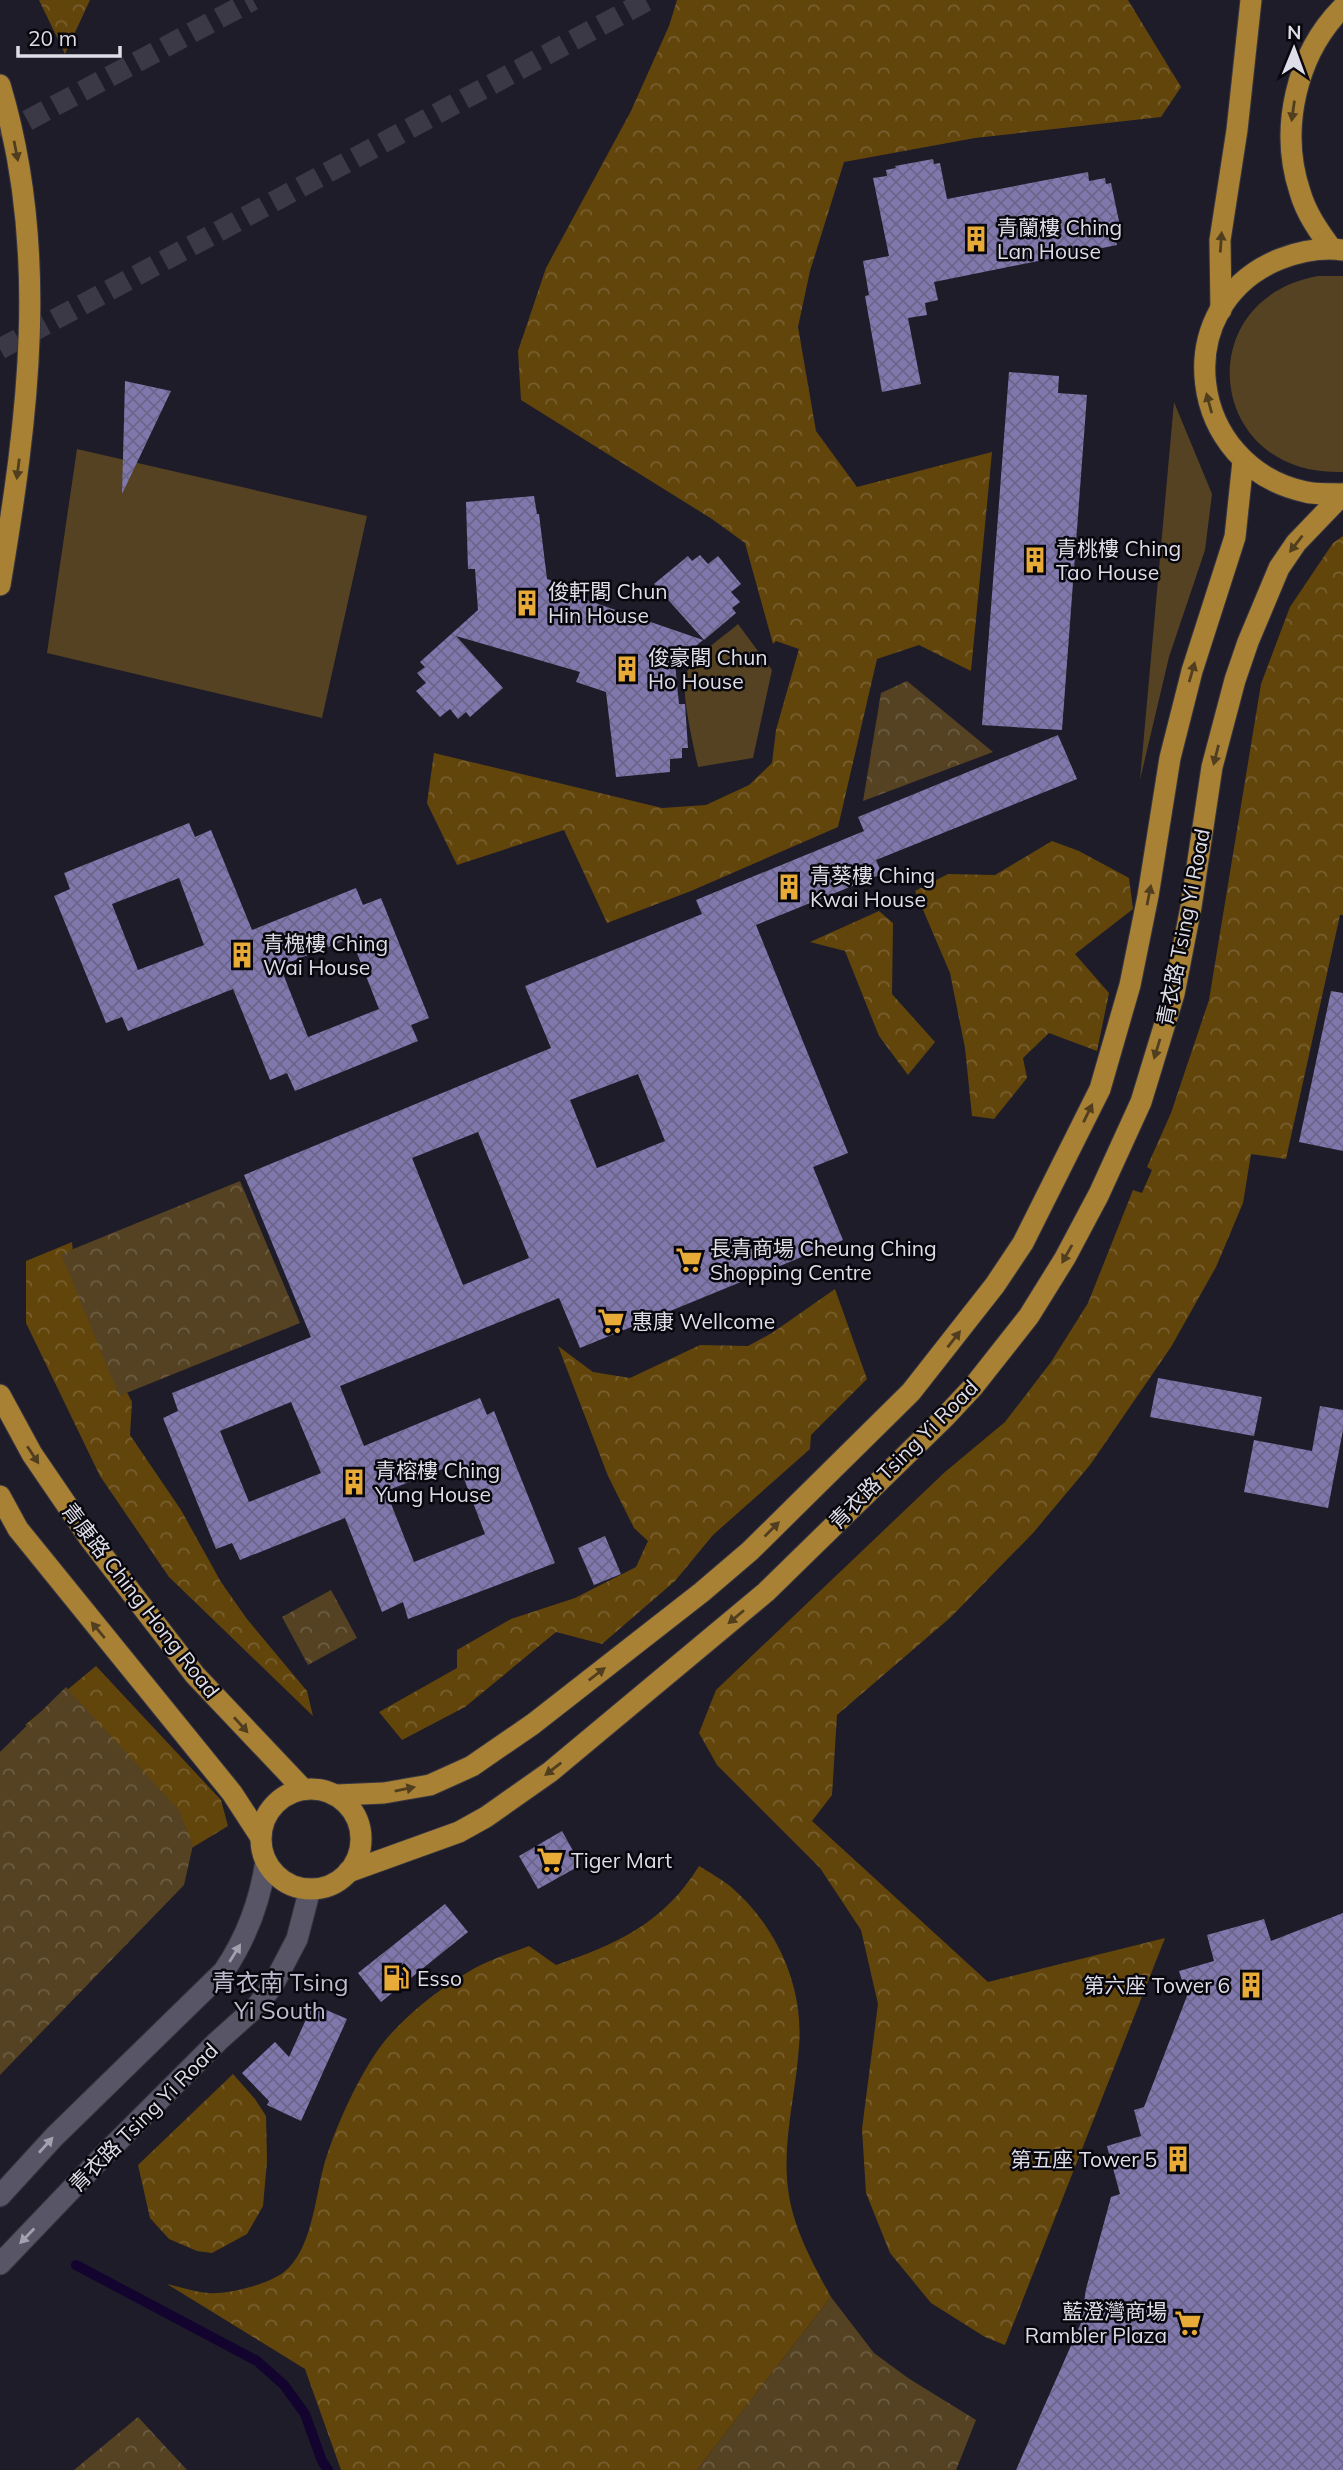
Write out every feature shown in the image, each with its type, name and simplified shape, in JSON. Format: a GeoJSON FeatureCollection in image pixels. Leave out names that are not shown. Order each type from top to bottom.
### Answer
{"type":"FeatureCollection","features":[{"type":"Feature","properties":{"kind":"main road"},"geometry":{"type":"LineString","coordinates":[[1221,310],[1220,240],[1237,130],[1251,0]]}},
{"type":"Feature","properties":{"kind":"main road"},"geometry":{"type":"LineString","coordinates":[[1337,249],[1313,222],[1300,192],[1292,160],[1291,127],[1295,96],[1305,64],[1321,36],[1343,7]]}},
{"type":"Feature","properties":{"kind":"main road"},"geometry":{"type":"LineString","coordinates":[[0,85],[22,177],[30,254],[31,318],[14,498],[0,585]]}},
{"type":"Feature","properties":{"kind":"main road"},"geometry":{"type":"LineString","coordinates":[[1337,249],[1298,252],[1268,264],[1241,284],[1221,310],[1211,331],[1205,355],[1206,391],[1217,425],[1228,444],[1243,461],[1262,476],[1288,488],[1309,493],[1343,494]]}},
{"type":"Feature","properties":{"kind":"main road","name":"青衣路 Tsing Yi Road"},"geometry":{"type":"LineString","coordinates":[[337,1795],[384,1793],[430,1784],[472,1766],[533,1724],[702,1592],[750,1551],[911,1392],[995,1285],[1023,1243],[1100,1089],[1130,985],[1148,897],[1173,746],[1192,671],[1235,537],[1243,461]]}},
{"type":"Feature","properties":{"kind":"main road","name":"青衣路 Tsing Yi Road"},"geometry":{"type":"LineString","coordinates":[[348,1872],[435,1841],[486,1817],[550,1772],[607,1726],[766,1592],[945,1417],[973,1387],[1029,1316],[1094,1204],[1141,1102],[1174,994],[1191,907],[1212,767],[1248,642],[1279,568],[1296,543],[1343,494]]}},
{"type":"Feature","properties":{"kind":"main road","name":"青康路 Ching Hong Road"},"geometry":{"type":"LineString","coordinates":[[0,1395],[32,1454],[90,1539],[195,1675],[303,1789]]}},
{"type":"Feature","properties":{"kind":"main road"},"geometry":{"type":"LineString","coordinates":[[0,1496],[18,1529],[232,1793],[260,1836],[266,1861],[276,1875],[292,1885],[310,1889],[335,1883],[348,1872],[359,1851],[360,1828],[349,1805],[337,1795],[320,1789],[303,1789],[278,1800],[269,1810],[260,1836]]}},
{"type":"Feature","properties":{"kind":"street"},"geometry":{"type":"LineString","coordinates":[[0,2196],[54,2137],[223,1970],[237,1951],[257,1908],[266,1861]]}},
{"type":"Feature","properties":{"kind":"street","name":"青衣路 Tsing Yi Road"},"geometry":{"type":"LineString","coordinates":[[0,2264],[108,2151],[218,2041],[257,2006],[273,1985],[297,1939],[310,1889]]}},
{"type":"Feature","properties":{"kind":"green space"},"geometry":{"type":"Polygon","coordinates":[[[39,0],[90,0],[65,54],[39,0]]]}},
{"type":"Feature","properties":{"kind":"green space"},"geometry":{"type":"Polygon","coordinates":[[[677,0],[1128,0],[1181,87],[1161,117],[975,138],[844,162],[810,271],[798,327],[816,431],[857,487],[992,452],[971,671],[919,645],[877,659],[838,827],[691,891],[607,923],[564,830],[457,865],[427,803],[434,753],[662,808],[706,805],[749,785],[772,763],[776,730],[799,649],[776,641],[773,644],[745,543],[712,519],[521,400],[518,351],[546,268],[631,111],[669,26],[677,0]]]}},
{"type":"Feature","properties":{"kind":"green space"},"geometry":{"type":"Polygon","coordinates":[[[1318,276],[1343,276],[1343,472],[1295,465],[1261,445],[1240,417],[1230,383],[1233,349],[1248,317],[1276,291],[1318,276]]]}},
{"type":"Feature","properties":{"kind":"green space"},"geometry":{"type":"Polygon","coordinates":[[[1174,402],[1212,494],[1205,550],[1169,657],[1140,780],[1174,402]]]}},
{"type":"Feature","properties":{"kind":"green space"},"geometry":{"type":"Polygon","coordinates":[[[77,449],[367,516],[322,718],[47,653],[77,449]]]}},
{"type":"Feature","properties":{"kind":"green space"},"geometry":{"type":"Polygon","coordinates":[[[1343,536],[1343,915],[1340,915],[1286,1159],[1251,1154],[1243,1203],[1216,1267],[1171,1347],[1090,1465],[1033,1533],[951,1617],[837,1715],[832,1795],[812,1821],[988,1982],[1165,1938],[1005,2345],[985,2337],[931,2303],[890,2253],[866,2193],[862,2129],[878,2004],[861,1930],[820,1868],[717,1765],[699,1733],[716,1690],[945,1472],[1005,1422],[1051,1362],[1088,1303],[1133,1190],[1142,1193],[1152,1170],[1147,1167],[1171,1113],[1209,1000],[1261,684],[1290,607],[1333,543],[1343,536]]]}},
{"type":"Feature","properties":{"kind":"green space"},"geometry":{"type":"Polygon","coordinates":[[[738,624],[772,670],[753,758],[698,767],[686,705],[686,674],[702,654],[738,624]]]}},
{"type":"Feature","properties":{"kind":"green space"},"geometry":{"type":"Polygon","coordinates":[[[907,681],[993,752],[863,801],[881,693],[907,681]]]}},
{"type":"Feature","properties":{"kind":"green space"},"geometry":{"type":"Polygon","coordinates":[[[1052,841],[1079,851],[1129,878],[1133,909],[1075,954],[1109,993],[1097,1051],[1049,1033],[1023,1058],[1027,1078],[994,1119],[972,1116],[965,1048],[950,973],[915,891],[948,874],[995,875],[1052,841]]]}},
{"type":"Feature","properties":{"kind":"green space"},"geometry":{"type":"Polygon","coordinates":[[[879,911],[893,923],[892,994],[935,1042],[908,1075],[879,1036],[845,951],[810,942],[879,911]]]}},
{"type":"Feature","properties":{"kind":"green space"},"geometry":{"type":"Polygon","coordinates":[[[240,1181],[300,1323],[119,1396],[61,1254],[240,1181]]]}},
{"type":"Feature","properties":{"kind":"green space"},"geometry":{"type":"Polygon","coordinates":[[[72,1242],[74,1263],[107,1354],[132,1402],[130,1435],[181,1510],[221,1582],[247,1619],[307,1691],[313,1716],[169,1577],[100,1476],[26,1323],[26,1261],[72,1242]]]}},
{"type":"Feature","properties":{"kind":"green space"},"geometry":{"type":"Polygon","coordinates":[[[835,1289],[867,1379],[811,1435],[810,1449],[713,1535],[675,1581],[602,1644],[556,1632],[465,1707],[402,1740],[379,1712],[457,1668],[457,1650],[511,1619],[575,1598],[636,1567],[648,1541],[634,1528],[608,1476],[558,1346],[593,1372],[630,1378],[700,1345],[748,1346],[772,1333],[835,1289]]]}},
{"type":"Feature","properties":{"kind":"green space"},"geometry":{"type":"Polygon","coordinates":[[[331,1590],[357,1638],[308,1665],[282,1617],[331,1590]]]}},
{"type":"Feature","properties":{"kind":"green space"},"geometry":{"type":"Polygon","coordinates":[[[96,1666],[221,1800],[228,1826],[190,1849],[116,1759],[25,1725],[96,1666]]]}},
{"type":"Feature","properties":{"kind":"green space"},"geometry":{"type":"Polygon","coordinates":[[[66,1687],[179,1810],[193,1845],[184,1885],[0,2075],[0,1752],[66,1687]]]}},
{"type":"Feature","properties":{"kind":"green space"},"geometry":{"type":"Polygon","coordinates":[[[699,1866],[730,1886],[761,1919],[784,1958],[791,1979],[797,2001],[799,2046],[788,2135],[788,2189],[799,2231],[831,2297],[697,2470],[341,2470],[305,2369],[167,2284],[203,2292],[226,2292],[258,2284],[284,2272],[293,2263],[306,2238],[323,2169],[341,2118],[368,2065],[397,2027],[451,1983],[495,1959],[529,1946],[556,1965],[619,1939],[654,1917],[670,1903],[699,1866]]]}},
{"type":"Feature","properties":{"kind":"green space"},"geometry":{"type":"Polygon","coordinates":[[[233,2074],[266,2116],[267,2161],[263,2206],[247,2234],[212,2253],[197,2251],[169,2239],[150,2218],[138,2165],[233,2074]]]}},
{"type":"Feature","properties":{"kind":"green space"},"geometry":{"type":"Polygon","coordinates":[[[831,2297],[874,2353],[908,2378],[976,2420],[956,2470],[697,2470],[831,2297]]]}},
{"type":"Feature","properties":{"kind":"green space"},"geometry":{"type":"Polygon","coordinates":[[[138,2417],[187,2470],[74,2470],[138,2417]]]}},
{"type":"Feature","properties":{"kind":"building","name":"青蘭樓 Ching Lan House"},"geometry":{"type":"Polygon","coordinates":[[[933,159],[934,164],[940,163],[947,199],[1088,172],[1089,181],[1105,178],[1106,184],[1111,183],[1120,226],[1113,227],[1117,245],[934,282],[938,300],[925,303],[927,315],[908,318],[921,384],[882,392],[865,296],[869,295],[863,261],[889,256],[873,178],[887,176],[886,170],[896,168],[895,166],[933,159]]]}},
{"type":"Feature","properties":{"kind":"building","name":"青桃樓 Ching Tao House"},"geometry":{"type":"Polygon","coordinates":[[[1009,372],[1059,376],[1058,393],[1087,395],[1062,730],[982,725],[1009,372]]]}},
{"type":"Feature","properties":{"kind":"building"},"geometry":{"type":"Polygon","coordinates":[[[125,381],[171,391],[122,494],[124,420],[125,381]]]}},
{"type":"Feature","properties":{"kind":"building"},"geometry":{"type":"Polygon","coordinates":[[[534,496],[539,514],[547,579],[577,589],[575,596],[703,640],[675,664],[679,704],[685,704],[688,748],[682,748],[682,758],[670,759],[670,772],[616,777],[606,692],[576,682],[580,672],[456,636],[503,688],[470,717],[466,712],[458,719],[450,709],[440,717],[416,691],[426,683],[417,673],[425,667],[420,662],[478,610],[475,569],[468,569],[466,502],[534,496]]]}},
{"type":"Feature","properties":{"kind":"building"},"geometry":{"type":"Polygon","coordinates":[[[700,555],[708,564],[718,556],[741,584],[731,592],[740,602],[732,608],[736,613],[704,640],[654,584],[688,556],[692,561],[700,555]]]}},
{"type":"Feature","properties":{"kind":"building"},"geometry":{"type":"Polygon","coordinates":[[[1058,735],[1077,779],[876,860],[882,874],[756,925],[848,1153],[813,1167],[843,1240],[580,1348],[559,1298],[340,1386],[364,1446],[480,1398],[487,1415],[494,1411],[555,1563],[408,1619],[403,1602],[382,1612],[345,1518],[240,1560],[232,1543],[216,1549],[163,1418],[178,1411],[172,1393],[311,1337],[244,1175],[551,1048],[525,986],[702,914],[696,900],[864,831],[858,817],[1058,735]],[[638,1074],[570,1100],[597,1168],[665,1141],[638,1074]],[[478,1132],[412,1158],[463,1285],[529,1258],[478,1132]],[[291,1402],[220,1431],[249,1502],[321,1473],[291,1402]],[[458,1463],[386,1491],[414,1562],[485,1534],[458,1463]]]}},
{"type":"Feature","properties":{"kind":"building","name":"青槐樓 Ching Wai House"},"geometry":{"type":"Polygon","coordinates":[[[189,823],[195,837],[211,830],[252,930],[356,888],[363,905],[381,898],[429,1018],[411,1025],[418,1041],[295,1091],[287,1073],[270,1080],[233,989],[128,1031],[122,1017],[106,1023],[54,896],[70,889],[64,873],[189,823]],[[179,878],[112,904],[138,970],[204,945],[179,878]],[[351,938],[280,966],[308,1037],[379,1009],[351,938]]]}},
{"type":"Feature","properties":{"kind":"building"},"geometry":{"type":"Polygon","coordinates":[[[1331,991],[1343,993],[1343,1151],[1299,1142],[1331,991]]]}},
{"type":"Feature","properties":{"kind":"building"},"geometry":{"type":"Polygon","coordinates":[[[1158,1378],[1262,1397],[1254,1436],[1150,1417],[1158,1378]]]}},
{"type":"Feature","properties":{"kind":"building"},"geometry":{"type":"Polygon","coordinates":[[[1320,1406],[1343,1410],[1343,1430],[1328,1508],[1244,1492],[1254,1440],[1312,1451],[1320,1406]]]}},
{"type":"Feature","properties":{"kind":"building"},"geometry":{"type":"Polygon","coordinates":[[[605,1536],[621,1574],[594,1585],[578,1548],[605,1536]]]}},
{"type":"Feature","properties":{"kind":"building","name":"Tiger Mart"},"geometry":{"type":"Polygon","coordinates":[[[562,1831],[581,1865],[538,1889],[519,1856],[562,1831]]]}},
{"type":"Feature","properties":{"kind":"building"},"geometry":{"type":"Polygon","coordinates":[[[445,1904],[468,1932],[381,2002],[358,1973],[445,1904]]]}},
{"type":"Feature","properties":{"kind":"building"},"geometry":{"type":"Polygon","coordinates":[[[1343,1913],[1343,2470],[1016,2470],[1081,2323],[1086,2289],[1111,2197],[1120,2194],[1107,2146],[1141,2136],[1134,2110],[1144,2107],[1187,1996],[1179,1971],[1214,1961],[1207,1935],[1264,1919],[1271,1941],[1343,1913]]]}},
{"type":"Feature","properties":{"kind":"building"},"geometry":{"type":"Polygon","coordinates":[[[313,2004],[347,2019],[301,2121],[267,2105],[269,2101],[242,2073],[275,2042],[289,2057],[313,2004]]]}},
{"type":"Feature","properties":{"kind":"waterway"},"geometry":{"type":"LineString","coordinates":[[76,2265],[257,2361],[284,2385],[305,2414],[322,2461],[328,2470]]}},
{"type":"Feature","properties":{"kind":"tunnel"},"geometry":{"type":"LineString","coordinates":[[0,135],[253,0]]}},
{"type":"Feature","properties":{"kind":"tunnel"},"geometry":{"type":"LineString","coordinates":[[0,349],[648,0]]}},
{"type":"Feature","properties":{"kind":"place","name":"青蘭樓 Ching Lan House"},"geometry":{"type":"Point","coordinates":[976,239]}},
{"type":"Feature","properties":{"kind":"place","name":"青桃樓 Ching Tao House"},"geometry":{"type":"Point","coordinates":[1035,560]}},
{"type":"Feature","properties":{"kind":"place","name":"俊軒閣 Chun Hin House"},"geometry":{"type":"Point","coordinates":[527,603]}},
{"type":"Feature","properties":{"kind":"place","name":"俊豪閣 Chun Ho House"},"geometry":{"type":"Point","coordinates":[627,669]}},
{"type":"Feature","properties":{"kind":"place","name":"青葵樓 Ching Kwai House"},"geometry":{"type":"Point","coordinates":[789,887]}},
{"type":"Feature","properties":{"kind":"place","name":"青槐樓 Ching Wai House"},"geometry":{"type":"Point","coordinates":[242,955]}},
{"type":"Feature","properties":{"kind":"place","name":"長青商場 Cheung Ching Shopping Centre"},"geometry":{"type":"Point","coordinates":[689,1260]}},
{"type":"Feature","properties":{"kind":"place","name":"惠康 Wellcome"},"geometry":{"type":"Point","coordinates":[611,1321]}},
{"type":"Feature","properties":{"kind":"place","name":"青榕樓 Ching Yung House"},"geometry":{"type":"Point","coordinates":[354,1482]}},
{"type":"Feature","properties":{"kind":"place","name":"Tiger Mart"},"geometry":{"type":"Point","coordinates":[550,1860]}},
{"type":"Feature","properties":{"kind":"place","name":"Esso"},"geometry":{"type":"Point","coordinates":[396,1978]}},
{"type":"Feature","properties":{"kind":"place","name":"第六座 Tower 6"},"geometry":{"type":"Point","coordinates":[1251,1985]}},
{"type":"Feature","properties":{"kind":"place","name":"第五座 Tower 5"},"geometry":{"type":"Point","coordinates":[1178,2159]}},
{"type":"Feature","properties":{"kind":"place","name":"藍澄灣商場 Rambler Plaza"},"geometry":{"type":"Point","coordinates":[1188,2323]}},
{"type":"Feature","properties":{"kind":"district","name":"青衣南 Tsing Yi South"},"geometry":{"type":"Point","coordinates":[280,1996]}}]}
